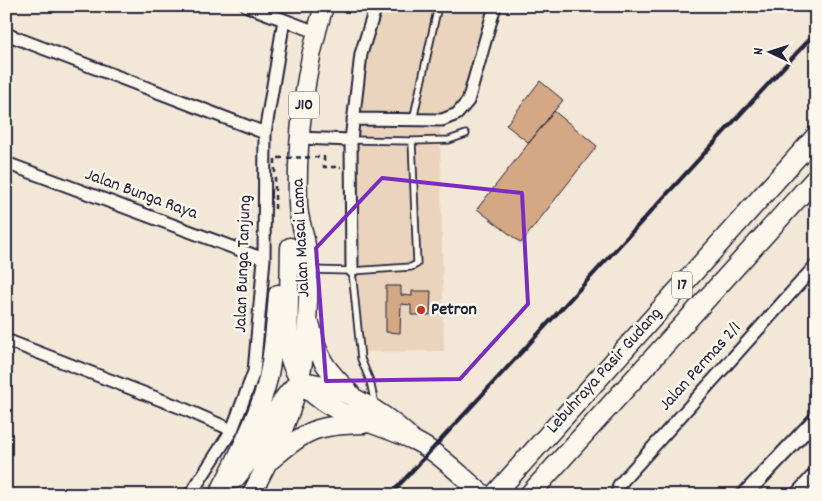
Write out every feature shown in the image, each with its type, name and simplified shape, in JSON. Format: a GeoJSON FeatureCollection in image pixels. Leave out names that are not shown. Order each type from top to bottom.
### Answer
{"type":"FeatureCollection","features":[{"type":"Feature","properties":{"kind":"highway","name":"Lebuhraya Pasir Gudang"},"geometry":{"type":"LineString","coordinates":[[494,495],[816,136]]}},
{"type":"Feature","properties":{"kind":"highway","name":"Lebuhraya Pasir Gudang"},"geometry":{"type":"LineString","coordinates":[[529,495],[816,178]]}},
{"type":"Feature","properties":{"kind":"main road","name":"Jalan Masai Lama"},"geometry":{"type":"LineString","coordinates":[[251,495],[293,409],[304,361],[307,270],[306,245],[298,206],[299,138],[316,32],[324,6]]}},
{"type":"Feature","properties":{"kind":"main road"},"geometry":{"type":"LineString","coordinates":[[218,495],[232,468],[267,382],[280,279],[290,247],[298,206]]}},
{"type":"Feature","properties":{"kind":"main road","name":"Jalan Masai Lama"},"geometry":{"type":"LineString","coordinates":[[290,247],[288,352],[291,368],[299,382]]}},
{"type":"Feature","properties":{"kind":"main road"},"geometry":{"type":"LineString","coordinates":[[307,301],[315,346],[322,363],[372,417]]}},
{"type":"Feature","properties":{"kind":"main road"},"geometry":{"type":"LineString","coordinates":[[299,382],[310,381],[356,400]]}},
{"type":"Feature","properties":{"kind":"main road","name":"Jalan Masai Lama"},"geometry":{"type":"LineString","coordinates":[[222,495],[238,476],[261,441],[287,392],[299,382]]}},
{"type":"Feature","properties":{"kind":"main road"},"geometry":{"type":"LineString","coordinates":[[299,382],[314,396],[372,417],[414,440],[430,450],[484,495]]}},
{"type":"Feature","properties":{"kind":"main road"},"geometry":{"type":"LineString","coordinates":[[267,463],[301,435],[318,428],[372,417]]}},
{"type":"Feature","properties":{"kind":"street"},"geometry":{"type":"LineString","coordinates":[[247,6],[316,32]]}},
{"type":"Feature","properties":{"kind":"street"},"geometry":{"type":"LineString","coordinates":[[352,271],[351,140],[361,54],[376,6]]}},
{"type":"Feature","properties":{"kind":"street"},"geometry":{"type":"LineString","coordinates":[[353,119],[442,120],[457,114],[468,101],[495,6]]}},
{"type":"Feature","properties":{"kind":"street","name":"Jalan Bunga Tanjung"},"geometry":{"type":"LineString","coordinates":[[190,495],[232,430],[254,372],[264,259],[265,133],[284,20]]}},
{"type":"Feature","properties":{"kind":"street"},"geometry":{"type":"LineString","coordinates":[[6,34],[265,133]]}},
{"type":"Feature","properties":{"kind":"street"},"geometry":{"type":"LineString","coordinates":[[299,138],[351,140]]}},
{"type":"Feature","properties":{"kind":"street","name":"Jalan Bunga Raya"},"geometry":{"type":"LineString","coordinates":[[6,163],[264,259]]}},
{"type":"Feature","properties":{"kind":"street","name":"Jalan Permas 2/1"},"geometry":{"type":"LineString","coordinates":[[617,495],[619,485],[816,265]]}},
{"type":"Feature","properties":{"kind":"street"},"geometry":{"type":"LineString","coordinates":[[6,340],[182,408],[232,430]]}},
{"type":"Feature","properties":{"kind":"street"},"geometry":{"type":"LineString","coordinates":[[744,495],[816,419]]}},
{"type":"Feature","properties":{"kind":"street"},"geometry":{"type":"LineString","coordinates":[[796,495],[816,472]]}},
{"type":"Feature","properties":{"kind":"lane"},"geometry":{"type":"LineString","coordinates":[[413,120],[438,6]]}},
{"type":"Feature","properties":{"kind":"lane"},"geometry":{"type":"LineString","coordinates":[[351,140],[449,140],[466,134]]}},
{"type":"Feature","properties":{"kind":"lane"},"geometry":{"type":"LineString","coordinates":[[307,270],[352,271],[412,267],[416,264],[412,141]]}},
{"type":"Feature","properties":{"kind":"lane"},"geometry":{"type":"LineString","coordinates":[[352,271],[361,359],[370,381],[372,417]]}},
{"type":"Feature","properties":{"kind":"path"},"geometry":{"type":"LineString","coordinates":[[275,209],[274,158],[324,157],[324,167],[341,166]]}},
{"type":"Feature","properties":{"kind":"highlighted area"},"geometry":{"type":"Polygon","coordinates":[[[382,178],[522,193],[528,304],[460,379],[326,381],[316,248],[382,178]]]}},
{"type":"Feature","properties":{"kind":"shaded area"},"geometry":{"type":"Polygon","coordinates":[[[370,6],[501,6],[474,102],[458,120],[440,127],[444,351],[356,352],[347,264],[346,133],[356,51],[370,6]]]}},
{"type":"Feature","properties":{"kind":"building"},"geometry":{"type":"Polygon","coordinates":[[[540,81],[563,100],[529,143],[506,125],[540,81]]]}},
{"type":"Feature","properties":{"kind":"building"},"geometry":{"type":"Polygon","coordinates":[[[554,111],[597,146],[521,243],[477,209],[554,111]]]}},
{"type":"Feature","properties":{"kind":"building","name":"Petron"},"geometry":{"type":"Polygon","coordinates":[[[386,286],[401,286],[401,295],[412,296],[412,291],[431,291],[430,315],[411,315],[411,305],[401,304],[400,333],[386,332],[386,286]]]}},
{"type":"Feature","properties":{"kind":"railway"},"geometry":{"type":"LineString","coordinates":[[390,495],[816,32]]}},
{"type":"Feature","properties":{"kind":"place","name":"Petron"},"geometry":{"type":"Point","coordinates":[421,310]}}]}
